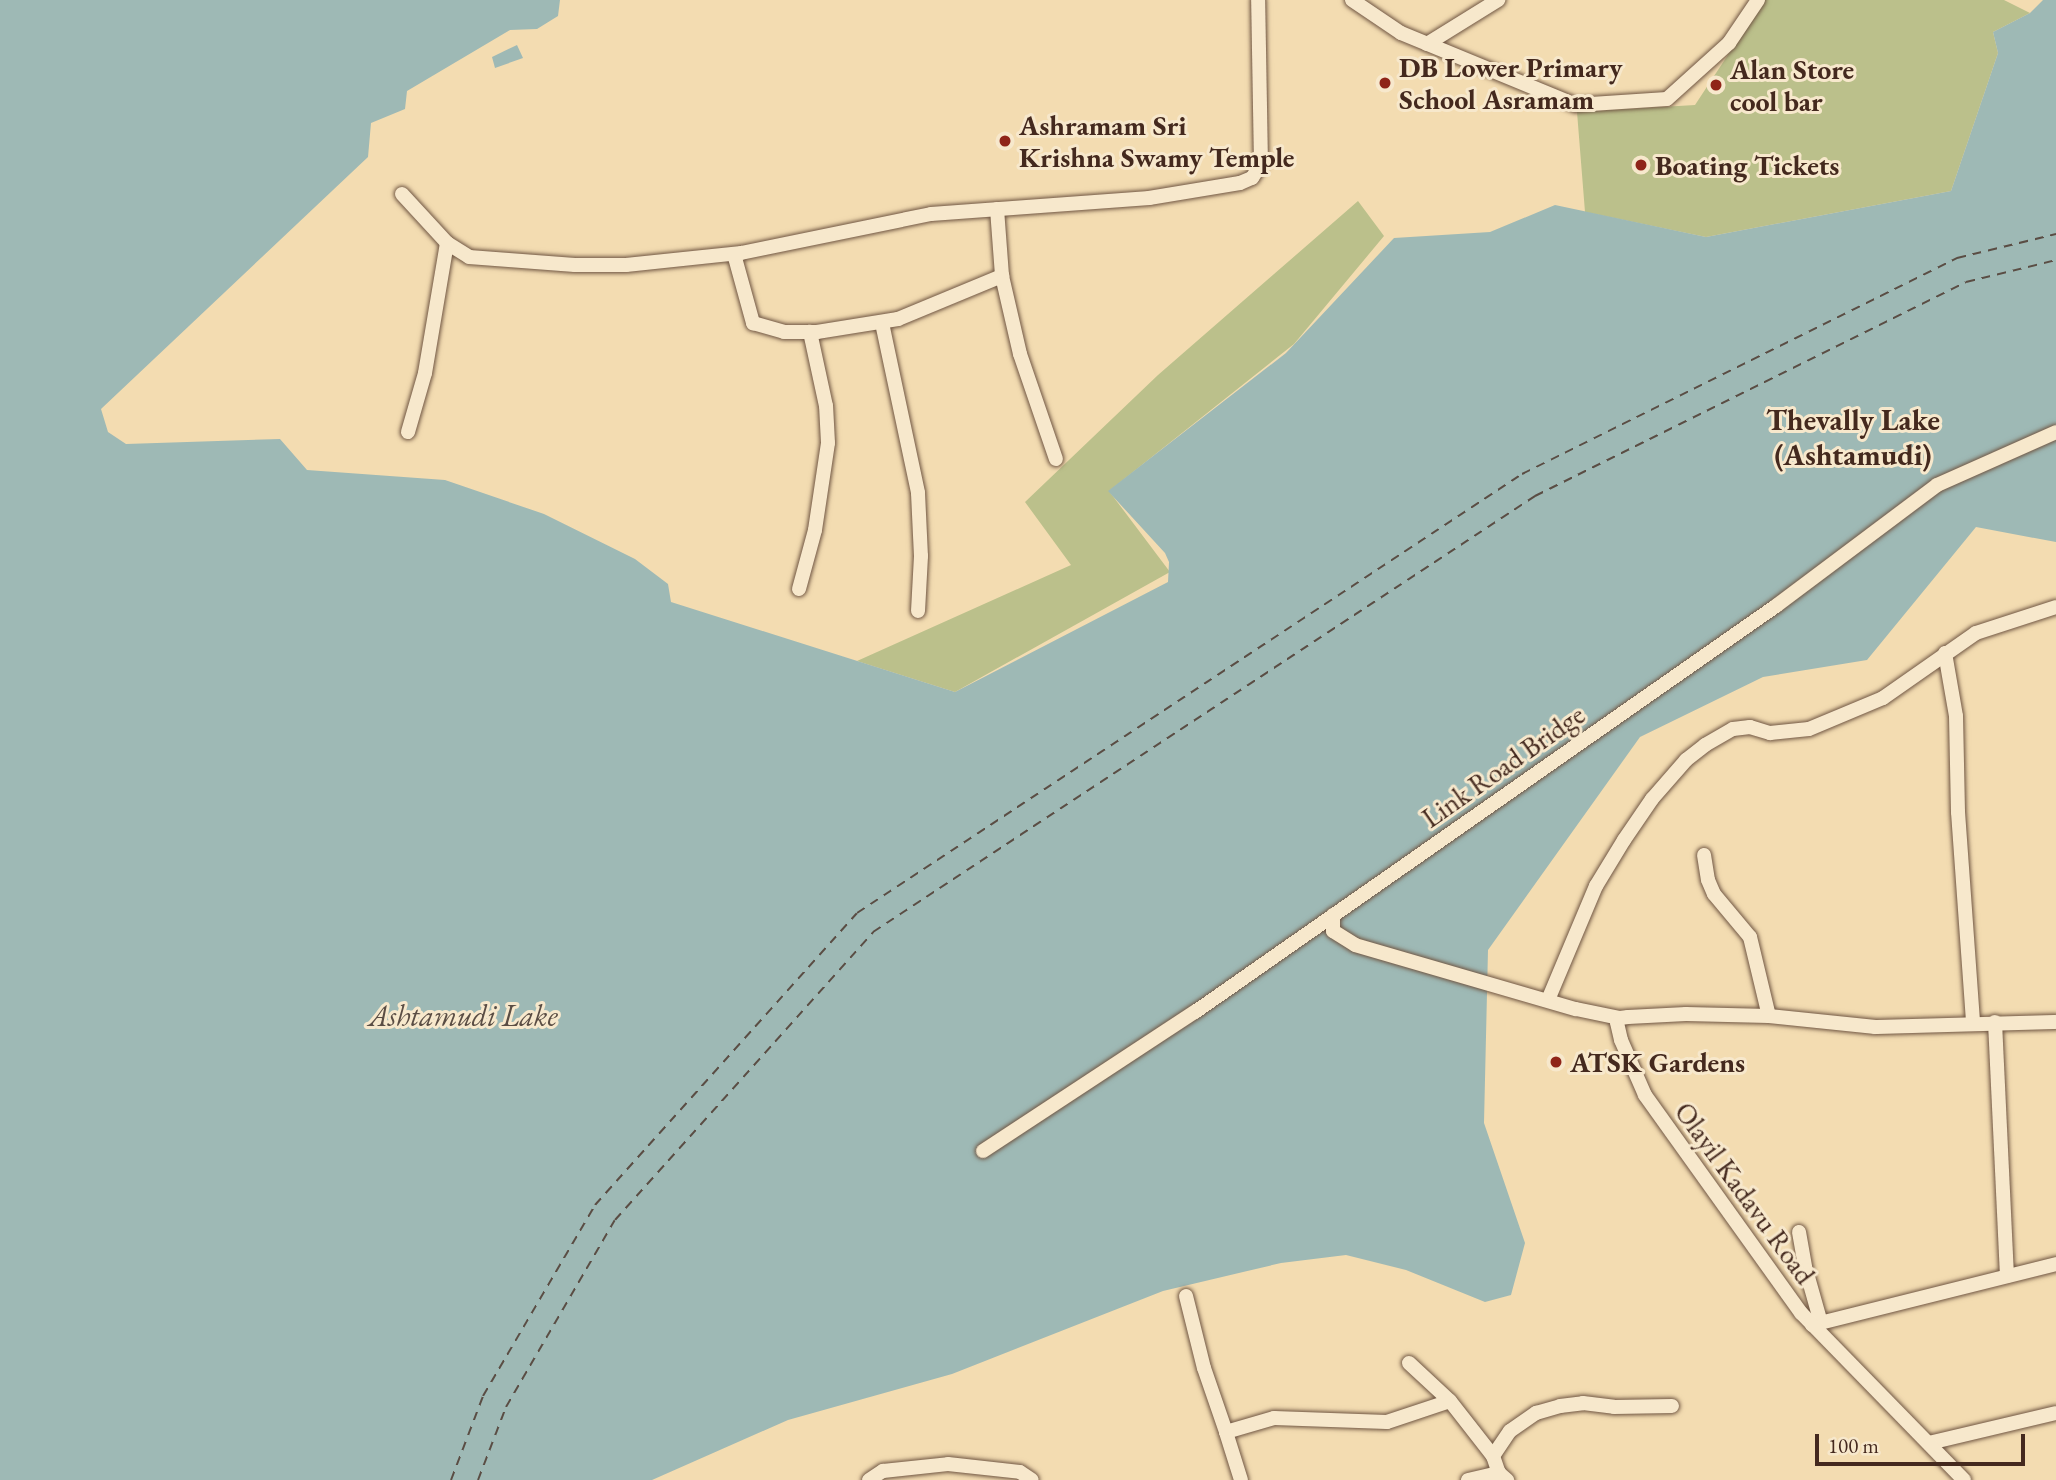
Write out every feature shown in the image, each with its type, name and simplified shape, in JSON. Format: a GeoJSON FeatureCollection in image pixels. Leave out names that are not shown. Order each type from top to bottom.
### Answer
{"type":"FeatureCollection","features":[{"type":"Feature","properties":{"kind":"street"},"geometry":{"type":"LineString","coordinates":[[402,194],[447,243],[469,257],[575,265],[626,265],[734,254],[931,214],[1149,198],[1240,183],[1252,178],[1261,164],[1263,148],[1258,0]]}},
{"type":"Feature","properties":{"kind":"street"},"geometry":{"type":"LineString","coordinates":[[1352,0],[1401,33],[1576,105],[1667,99],[1728,43],[1758,0]]}},
{"type":"Feature","properties":{"kind":"street"},"geometry":{"type":"LineString","coordinates":[[1427,44],[1498,0]]}},
{"type":"Feature","properties":{"kind":"street"},"geometry":{"type":"LineString","coordinates":[[997,209],[1002,276],[1020,354],[1056,459]]}},
{"type":"Feature","properties":{"kind":"street"},"geometry":{"type":"LineString","coordinates":[[408,432],[425,373],[447,243]]}},
{"type":"Feature","properties":{"kind":"street"},"geometry":{"type":"LineString","coordinates":[[734,254],[753,323],[784,332],[810,332],[882,323],[912,315],[1002,276]]}},
{"type":"Feature","properties":{"kind":"street"},"geometry":{"type":"LineString","coordinates":[[882,323],[918,493],[921,556],[918,611]]}},
{"type":"Feature","properties":{"kind":"street"},"geometry":{"type":"LineString","coordinates":[[799,589],[815,530],[828,443],[826,406],[810,332]]}},
{"type":"Feature","properties":{"kind":"street","name":"Link Road Bridge"},"geometry":{"type":"LineString","coordinates":[[983,1151],[1195,1012],[1765,614],[1937,485],[2056,432]]}},
{"type":"Feature","properties":{"kind":"street"},"geometry":{"type":"LineString","coordinates":[[1548,1000],[1596,886],[1652,799],[1686,760],[1732,729],[1750,727],[1770,733],[1809,729],[1883,698],[1976,633],[2056,607]]}},
{"type":"Feature","properties":{"kind":"street"},"geometry":{"type":"LineString","coordinates":[[1945,653],[1956,716],[1958,812],[1973,1022]]}},
{"type":"Feature","properties":{"kind":"street"},"geometry":{"type":"LineString","coordinates":[[1704,855],[1708,880],[1714,894],[1750,937],[1769,1016]]}},
{"type":"Feature","properties":{"kind":"street"},"geometry":{"type":"LineString","coordinates":[[1333,915],[1333,931],[1355,945],[1620,1018],[1686,1014],[1769,1016],[1875,1027],[1973,1022],[2056,1022]]}},
{"type":"Feature","properties":{"kind":"street","name":"Olayil Kadavu Road"},"geometry":{"type":"LineString","coordinates":[[1620,1018],[1617,1022],[1621,1040],[1645,1096],[1817,1324],[1964,1480]]}},
{"type":"Feature","properties":{"kind":"street"},"geometry":{"type":"LineString","coordinates":[[1995,1022],[2007,1276]]}},
{"type":"Feature","properties":{"kind":"street"},"geometry":{"type":"LineString","coordinates":[[1799,1232],[1817,1324],[2056,1264]]}},
{"type":"Feature","properties":{"kind":"street"},"geometry":{"type":"LineString","coordinates":[[1186,1296],[1205,1368],[1241,1480]]}},
{"type":"Feature","properties":{"kind":"street"},"geometry":{"type":"LineString","coordinates":[[1409,1363],[1450,1401],[1493,1456],[1503,1476],[1468,1480]]}},
{"type":"Feature","properties":{"kind":"street"},"geometry":{"type":"LineString","coordinates":[[1226,1432],[1274,1418],[1387,1422],[1450,1401]]}},
{"type":"Feature","properties":{"kind":"street"},"geometry":{"type":"LineString","coordinates":[[1493,1456],[1510,1431],[1536,1413],[1560,1406],[1583,1403],[1614,1407],[1672,1406]]}},
{"type":"Feature","properties":{"kind":"street"},"geometry":{"type":"LineString","coordinates":[[1929,1443],[2056,1413]]}},
{"type":"Feature","properties":{"kind":"street"},"geometry":{"type":"LineString","coordinates":[[869,1480],[883,1471],[948,1464],[1020,1472],[1032,1480]]}},
{"type":"Feature","properties":{"kind":"green space"},"geometry":{"type":"Polygon","coordinates":[[[1764,0],[2004,0],[2030,13],[1993,32],[1998,53],[1951,191],[1706,237],[1585,212],[1577,112],[1695,105],[1764,0]]]}},
{"type":"Feature","properties":{"kind":"green space"},"geometry":{"type":"Polygon","coordinates":[[[1358,201],[1384,236],[1294,344],[1109,491],[1170,572],[955,692],[857,661],[1071,565],[1025,502],[1158,375],[1358,201]]]}},
{"type":"Feature","properties":{"kind":"water","name":"Ashtamudi Lake"},"geometry":{"type":"Polygon","coordinates":[[[0,0],[560,0],[558,16],[537,29],[510,30],[407,91],[405,109],[371,123],[368,157],[101,409],[108,432],[126,444],[280,439],[307,470],[445,480],[544,514],[635,559],[668,584],[671,602],[955,692],[1168,582],[1169,562],[1165,553],[1108,491],[1286,353],[1394,238],[1490,232],[1555,205],[1706,237],[1951,191],[1998,53],[1993,32],[2030,13],[2043,0],[2056,0],[2056,542],[1976,527],[1867,660],[1763,677],[1640,737],[1488,950],[1484,1123],[1525,1243],[1511,1295],[1485,1302],[1406,1270],[1346,1255],[1281,1263],[1163,1291],[952,1374],[788,1420],[652,1480],[0,1480],[0,0]]]}},
{"type":"Feature","properties":{"kind":"water"},"geometry":{"type":"Polygon","coordinates":[[[517,45],[523,58],[495,68],[492,57],[517,45]]]}},
{"type":"Feature","properties":{"kind":"ferry route"},"geometry":{"type":"LineString","coordinates":[[451,1480],[483,1396],[595,1205],[857,913],[1522,474],[1957,258],[2056,234]]}},
{"type":"Feature","properties":{"kind":"ferry route"},"geometry":{"type":"LineString","coordinates":[[478,1480],[506,1407],[615,1220],[873,932],[1535,496],[1966,282],[2056,260]]}},
{"type":"Feature","properties":{"kind":"place","name":"DB Lower Primary School Asramam"},"geometry":{"type":"Point","coordinates":[1385,83]}},
{"type":"Feature","properties":{"kind":"place","name":"Alan Store cool bar"},"geometry":{"type":"Point","coordinates":[1716,85]}},
{"type":"Feature","properties":{"kind":"place","name":"Ashramam Sri Krishna Swamy Temple"},"geometry":{"type":"Point","coordinates":[1005,141]}},
{"type":"Feature","properties":{"kind":"place","name":"Boating Tickets"},"geometry":{"type":"Point","coordinates":[1641,165]}},
{"type":"Feature","properties":{"kind":"place","name":"ATSK Gardens"},"geometry":{"type":"Point","coordinates":[1556,1062]}},
{"type":"Feature","properties":{"kind":"district","name":"Thevally Lake (Ashtamudi)"},"geometry":{"type":"Point","coordinates":[1853,437]}}]}
